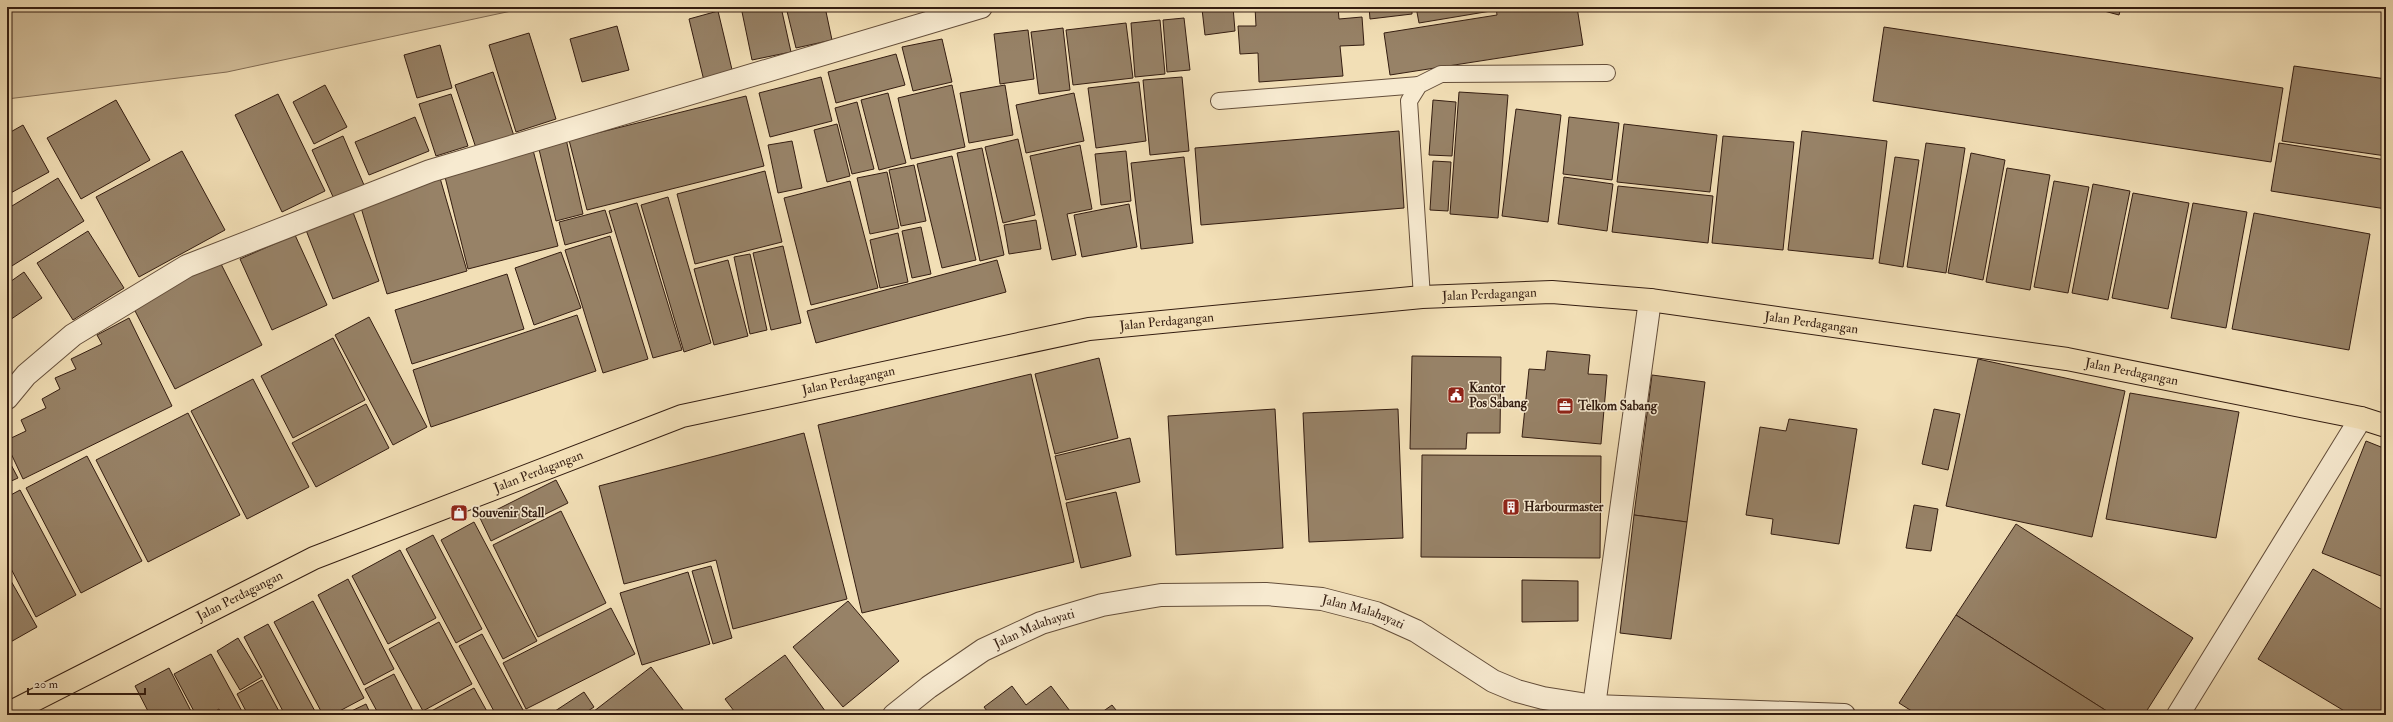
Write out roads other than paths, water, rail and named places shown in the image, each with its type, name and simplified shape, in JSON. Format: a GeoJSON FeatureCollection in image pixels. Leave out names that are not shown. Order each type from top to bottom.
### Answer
{"type":"FeatureCollection","features":[{"type":"Feature","properties":{"kind":"highway","name":"Jalan Perdagangan"},"geometry":{"type":"LineString","coordinates":[[7,714],[314,558],[682,416],[1088,329],[1422,297],[1552,292],[1650,300],[2067,359],[2361,418],[2386,426]]}},
{"type":"Feature","properties":{"kind":"street"},"geometry":{"type":"LineString","coordinates":[[7,398],[26,375],[73,335],[187,266],[430,170],[981,7]]}},
{"type":"Feature","properties":{"kind":"street"},"geometry":{"type":"LineString","coordinates":[[1594,706],[1650,300]]}},
{"type":"Feature","properties":{"kind":"street"},"geometry":{"type":"LineString","coordinates":[[2178,715],[2361,418]]}},
{"type":"Feature","properties":{"kind":"street","name":"Jalan Malahayati"},"geometry":{"type":"LineString","coordinates":[[894,715],[928,687],[983,650],[1041,623],[1102,605],[1168,595],[1266,594],[1322,599],[1376,613],[1416,631],[1493,681],[1517,691],[1594,706],[1844,715]]}},
{"type":"Feature","properties":{"kind":"lane"},"geometry":{"type":"LineString","coordinates":[[1219,101],[1419,85],[1441,74],[1607,73]]}},
{"type":"Feature","properties":{"kind":"lane"},"geometry":{"type":"LineString","coordinates":[[1419,85],[1409,100],[1422,297]]}},
{"type":"Feature","properties":{"kind":"place","name":"Kantor Pos Sabang"},"geometry":{"type":"Point","coordinates":[1456,395]}},
{"type":"Feature","properties":{"kind":"place","name":"Telkom Sabang"},"geometry":{"type":"Point","coordinates":[1565,406]}},
{"type":"Feature","properties":{"kind":"place","name":"Harbourmaster"},"geometry":{"type":"Point","coordinates":[1511,507]}},
{"type":"Feature","properties":{"kind":"place","name":"Souvenir Stall"},"geometry":{"type":"Point","coordinates":[459,513]}}]}
